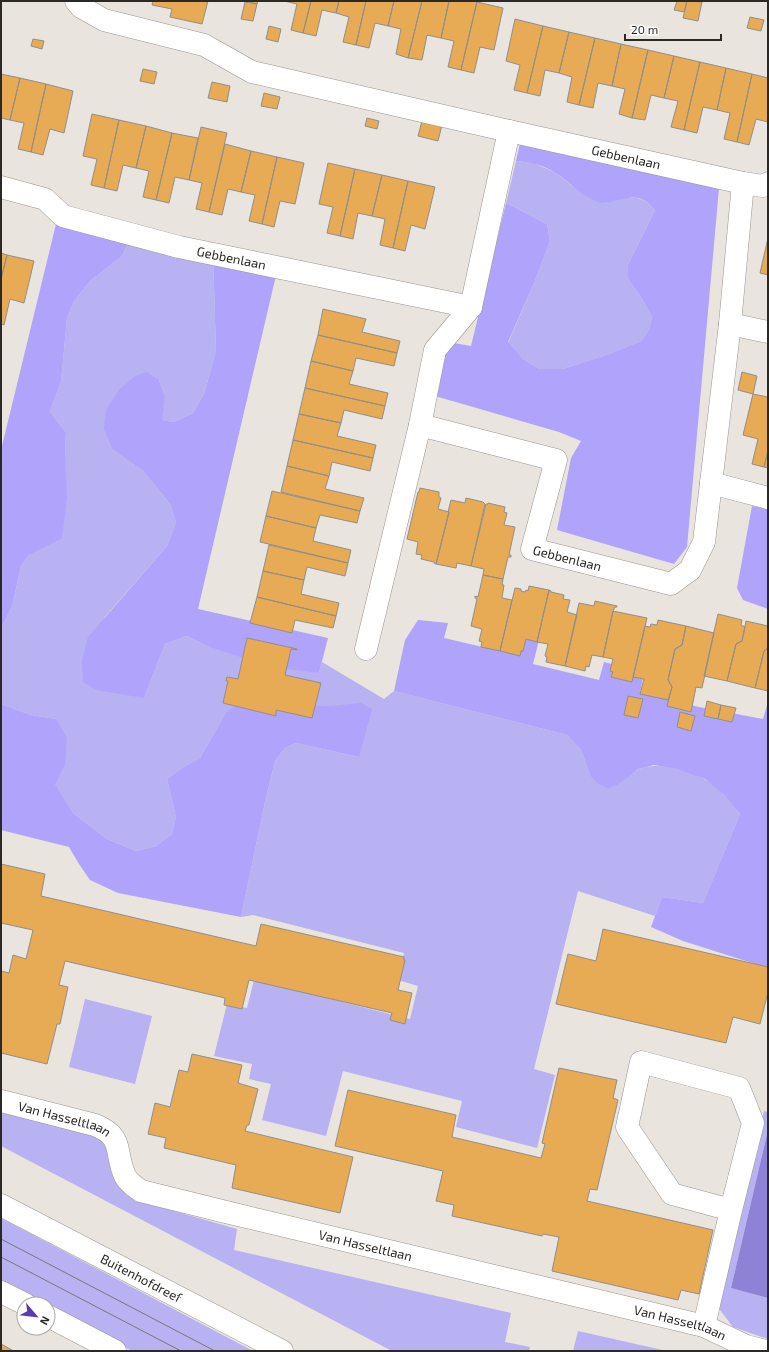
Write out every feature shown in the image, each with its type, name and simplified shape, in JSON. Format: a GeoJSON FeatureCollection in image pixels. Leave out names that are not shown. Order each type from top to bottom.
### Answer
{"type":"FeatureCollection","features":[{"type":"Feature","properties":{"kind":"street","name":"Gebbenlaan"},"geometry":{"type":"LineString","coordinates":[[76,1],[81,7],[104,20],[204,45],[252,72],[743,183],[763,186],[768,183]]}},
{"type":"Feature","properties":{"kind":"street"},"geometry":{"type":"LineString","coordinates":[[366,649],[420,425],[435,350],[470,307],[509,131]]}},
{"type":"Feature","properties":{"kind":"street","name":"Gebbenlaan"},"geometry":{"type":"LineString","coordinates":[[420,425],[556,460],[532,549],[671,584],[690,570],[704,542],[730,324],[743,183]]}},
{"type":"Feature","properties":{"kind":"street","name":"Gebbenlaan"},"geometry":{"type":"LineString","coordinates":[[1,188],[45,199],[63,216],[179,247],[470,307]]}},
{"type":"Feature","properties":{"kind":"street"},"geometry":{"type":"LineString","coordinates":[[730,324],[768,332]]}},
{"type":"Feature","properties":{"kind":"street"},"geometry":{"type":"LineString","coordinates":[[711,483],[768,498]]}},
{"type":"Feature","properties":{"kind":"street"},"geometry":{"type":"LineString","coordinates":[[704,1326],[730,1210],[753,1123],[739,1088],[641,1062],[627,1127],[672,1194],[730,1210]]}},
{"type":"Feature","properties":{"kind":"street","name":"Van Hasseltlaan"},"geometry":{"type":"LineString","coordinates":[[1,1101],[95,1125],[105,1129],[110,1133],[116,1142],[126,1177],[132,1185],[141,1191],[704,1326],[746,1346],[765,1351]]}},
{"type":"Feature","properties":{"kind":"street","name":"Buitenhofdreef"},"geometry":{"type":"LineString","coordinates":[[1,1204],[282,1351]]}},
{"type":"Feature","properties":{"kind":"street"},"geometry":{"type":"LineString","coordinates":[[1,1292],[16,1300]]}},
{"type":"Feature","properties":{"kind":"street"},"geometry":{"type":"LineString","coordinates":[[56,1320],[115,1351]]}},
{"type":"Feature","properties":{"kind":"shaded area"},"geometry":{"type":"Polygon","coordinates":[[[520,143],[719,188],[687,547],[674,564],[557,530],[571,458],[581,441],[559,432],[435,396],[448,342],[471,346],[506,203],[547,224],[550,241],[535,281],[508,342],[523,359],[539,369],[563,369],[609,354],[641,341],[649,330],[652,317],[641,297],[628,279],[628,265],[655,210],[645,201],[636,198],[627,198],[602,203],[595,201],[551,170],[537,164],[516,161],[520,143]]]}},
{"type":"Feature","properties":{"kind":"shaded area"},"geometry":{"type":"Polygon","coordinates":[[[516,161],[533,163],[555,172],[571,185],[603,203],[625,198],[637,198],[649,204],[655,210],[628,265],[628,279],[641,297],[652,317],[649,330],[641,341],[609,354],[563,369],[539,369],[523,359],[508,343],[535,281],[550,241],[547,224],[506,203],[516,161]]]}},
{"type":"Feature","properties":{"kind":"shaded area"},"geometry":{"type":"Polygon","coordinates":[[[57,220],[131,237],[122,256],[90,281],[74,301],[67,318],[61,382],[50,411],[66,432],[65,459],[67,497],[62,539],[28,555],[21,566],[12,607],[1,628],[1,450],[57,220]]]}},
{"type":"Feature","properties":{"kind":"shaded area"},"geometry":{"type":"Polygon","coordinates":[[[131,237],[213,256],[216,351],[204,394],[193,413],[174,422],[161,420],[165,396],[159,380],[113,450],[143,471],[170,504],[176,522],[167,546],[104,618],[144,698],[165,644],[187,636],[207,646],[319,673],[322,662],[384,699],[394,691],[567,735],[581,750],[590,775],[619,784],[634,772],[646,767],[663,766],[681,770],[704,779],[715,786],[740,814],[703,903],[662,897],[655,916],[578,891],[534,1069],[555,1075],[537,1148],[456,1127],[462,1101],[343,1071],[326,1136],[262,1120],[271,1084],[249,1079],[252,1064],[214,1056],[227,1004],[247,1008],[254,980],[410,1019],[418,986],[398,980],[404,953],[253,915],[241,917],[275,761],[285,748],[296,743],[359,757],[331,706],[304,706],[225,714],[200,758],[182,768],[167,779],[176,817],[172,834],[156,846],[136,851],[107,839],[73,813],[54,785],[65,765],[56,719],[31,715],[1,704],[1,628],[12,607],[21,566],[28,554],[62,539],[66,432],[50,411],[61,382],[67,318],[74,301],[90,281],[122,256],[131,237]]]}},
{"type":"Feature","properties":{"kind":"shaded area"},"geometry":{"type":"Polygon","coordinates":[[[213,256],[277,271],[198,609],[328,638],[319,673],[271,667],[207,646],[187,636],[165,644],[144,698],[96,690],[83,682],[82,661],[88,637],[167,546],[176,522],[170,504],[143,471],[113,450],[104,429],[106,410],[119,390],[135,376],[147,372],[159,380],[165,396],[162,420],[174,422],[193,413],[204,394],[216,351],[213,256]]]}},
{"type":"Feature","properties":{"kind":"shaded area"},"geometry":{"type":"Polygon","coordinates":[[[752,506],[768,509],[768,609],[743,600],[737,588],[752,506]]]}},
{"type":"Feature","properties":{"kind":"shaded area"},"geometry":{"type":"Polygon","coordinates":[[[418,620],[448,623],[444,638],[508,653],[513,634],[539,640],[533,664],[599,680],[604,662],[644,672],[640,693],[699,707],[763,719],[768,702],[768,968],[683,941],[651,927],[662,897],[703,903],[740,814],[724,795],[705,779],[677,769],[654,765],[638,769],[619,784],[608,788],[597,783],[590,775],[581,750],[567,735],[394,691],[405,640],[418,620]]]}},
{"type":"Feature","properties":{"kind":"shaded area"},"geometry":{"type":"Polygon","coordinates":[[[249,695],[304,706],[331,706],[361,703],[372,709],[359,757],[296,743],[285,748],[275,761],[241,917],[118,893],[90,880],[69,847],[1,830],[1,704],[31,715],[56,719],[67,738],[65,765],[55,785],[73,813],[107,839],[136,851],[156,846],[172,834],[176,817],[167,779],[182,768],[200,758],[225,714],[249,695]]]}},
{"type":"Feature","properties":{"kind":"shaded area"},"geometry":{"type":"Polygon","coordinates":[[[85,999],[152,1016],[135,1084],[69,1067],[85,999]]]}},
{"type":"Feature","properties":{"kind":"shaded area"},"geometry":{"type":"Polygon","coordinates":[[[764,1111],[768,1112],[768,1130],[731,1288],[768,1298],[768,1339],[733,1327],[717,1306],[764,1111]]]}},
{"type":"Feature","properties":{"kind":"shaded area"},"geometry":{"type":"Polygon","coordinates":[[[1,1112],[94,1133],[104,1139],[111,1160],[113,1176],[126,1195],[139,1201],[237,1229],[234,1250],[511,1313],[505,1342],[530,1347],[529,1351],[392,1351],[1,1146],[1,1112]]]}},
{"type":"Feature","properties":{"kind":"shaded area"},"geometry":{"type":"Polygon","coordinates":[[[768,1130],[768,1298],[731,1288],[768,1130]]]}},
{"type":"Feature","properties":{"kind":"shaded area"},"geometry":{"type":"Polygon","coordinates":[[[1,1218],[253,1351],[132,1351],[56,1311],[56,1296],[27,1296],[1,1282],[1,1218]]]}},
{"type":"Feature","properties":{"kind":"shaded area"},"geometry":{"type":"Polygon","coordinates":[[[578,1331],[667,1351],[573,1351],[578,1331]]]}},
{"type":"Feature","properties":{"kind":"building"},"geometry":{"type":"Polygon","coordinates":[[[153,1],[208,1],[202,24],[170,17],[172,9],[152,5],[153,1]]]}},
{"type":"Feature","properties":{"kind":"building"},"geometry":{"type":"Polygon","coordinates":[[[246,1],[258,1],[257,4],[246,1]]]}},
{"type":"Feature","properties":{"kind":"building"},"geometry":{"type":"Polygon","coordinates":[[[284,1],[311,1],[303,33],[291,30],[297,4],[284,1]]]}},
{"type":"Feature","properties":{"kind":"building"},"geometry":{"type":"Polygon","coordinates":[[[311,1],[339,1],[336,13],[322,10],[316,36],[303,33],[311,1]]]}},
{"type":"Feature","properties":{"kind":"building"},"geometry":{"type":"Polygon","coordinates":[[[339,1],[366,1],[356,45],[343,42],[349,17],[336,13],[339,1]]]}},
{"type":"Feature","properties":{"kind":"building"},"geometry":{"type":"Polygon","coordinates":[[[366,1],[394,1],[388,26],[375,23],[369,48],[356,45],[366,1]]]}},
{"type":"Feature","properties":{"kind":"building"},"geometry":{"type":"Polygon","coordinates":[[[394,1],[422,1],[408,58],[396,54],[401,29],[388,26],[394,1]]]}},
{"type":"Feature","properties":{"kind":"building"},"geometry":{"type":"Polygon","coordinates":[[[422,1],[449,1],[441,38],[427,35],[422,60],[408,58],[422,1]]]}},
{"type":"Feature","properties":{"kind":"building"},"geometry":{"type":"Polygon","coordinates":[[[449,1],[477,1],[461,70],[448,67],[454,41],[441,38],[449,1]]]}},
{"type":"Feature","properties":{"kind":"building"},"geometry":{"type":"Polygon","coordinates":[[[677,1],[687,1],[684,12],[674,10],[677,1]]]}},
{"type":"Feature","properties":{"kind":"building"},"geometry":{"type":"Polygon","coordinates":[[[687,1],[702,2],[698,21],[683,18],[687,1]]]}},
{"type":"Feature","properties":{"kind":"building"},"geometry":{"type":"Polygon","coordinates":[[[245,2],[257,4],[253,21],[241,19],[245,2]]]}},
{"type":"Feature","properties":{"kind":"building"},"geometry":{"type":"Polygon","coordinates":[[[477,2],[503,8],[494,50],[480,47],[474,73],[461,70],[477,2]]]}},
{"type":"Feature","properties":{"kind":"building"},"geometry":{"type":"Polygon","coordinates":[[[750,17],[764,20],[761,31],[747,28],[750,17]]]}},
{"type":"Feature","properties":{"kind":"building"},"geometry":{"type":"Polygon","coordinates":[[[515,19],[543,26],[527,93],[514,90],[520,65],[506,61],[515,19]]]}},
{"type":"Feature","properties":{"kind":"building"},"geometry":{"type":"Polygon","coordinates":[[[269,26],[281,29],[278,42],[266,39],[269,26]]]}},
{"type":"Feature","properties":{"kind":"building"},"geometry":{"type":"Polygon","coordinates":[[[543,26],[569,32],[559,73],[545,70],[540,96],[527,93],[543,26]]]}},
{"type":"Feature","properties":{"kind":"building"},"geometry":{"type":"Polygon","coordinates":[[[569,32],[595,38],[579,105],[567,102],[572,77],[559,73],[569,32]]]}},
{"type":"Feature","properties":{"kind":"building"},"geometry":{"type":"Polygon","coordinates":[[[595,38],[621,44],[612,86],[598,83],[593,108],[579,105],[595,38]]]}},
{"type":"Feature","properties":{"kind":"building"},"geometry":{"type":"Polygon","coordinates":[[[33,39],[44,41],[42,49],[31,46],[33,39]]]}},
{"type":"Feature","properties":{"kind":"building"},"geometry":{"type":"Polygon","coordinates":[[[621,44],[648,50],[632,118],[619,114],[625,89],[612,86],[621,44]]]}},
{"type":"Feature","properties":{"kind":"building"},"geometry":{"type":"Polygon","coordinates":[[[648,50],[674,56],[664,98],[651,95],[645,120],[632,118],[648,50]]]}},
{"type":"Feature","properties":{"kind":"building"},"geometry":{"type":"Polygon","coordinates":[[[674,56],[700,62],[684,130],[671,127],[678,101],[664,98],[674,56]]]}},
{"type":"Feature","properties":{"kind":"building"},"geometry":{"type":"Polygon","coordinates":[[[700,62],[726,68],[717,110],[703,107],[697,133],[684,130],[700,62]]]}},
{"type":"Feature","properties":{"kind":"building"},"geometry":{"type":"Polygon","coordinates":[[[726,68],[752,74],[737,142],[724,139],[730,113],[717,110],[726,68]]]}},
{"type":"Feature","properties":{"kind":"building"},"geometry":{"type":"Polygon","coordinates":[[[143,69],[157,72],[154,84],[140,81],[143,69]]]}},
{"type":"Feature","properties":{"kind":"building"},"geometry":{"type":"Polygon","coordinates":[[[1,74],[20,78],[10,120],[1,118],[1,74]]]}},
{"type":"Feature","properties":{"kind":"building"},"geometry":{"type":"Polygon","coordinates":[[[752,74],[768,78],[768,122],[756,119],[749,145],[737,142],[752,74]]]}},
{"type":"Feature","properties":{"kind":"building"},"geometry":{"type":"Polygon","coordinates":[[[20,78],[46,84],[31,152],[18,149],[24,123],[10,120],[20,78]]]}},
{"type":"Feature","properties":{"kind":"building"},"geometry":{"type":"Polygon","coordinates":[[[212,82],[230,86],[227,102],[208,98],[212,82]]]}},
{"type":"Feature","properties":{"kind":"building"},"geometry":{"type":"Polygon","coordinates":[[[46,84],[73,91],[64,133],[50,129],[43,155],[31,152],[46,84]]]}},
{"type":"Feature","properties":{"kind":"building"},"geometry":{"type":"Polygon","coordinates":[[[264,93],[280,97],[277,109],[261,106],[264,93]]]}},
{"type":"Feature","properties":{"kind":"building"},"geometry":{"type":"Polygon","coordinates":[[[92,114],[119,120],[104,188],[91,185],[97,159],[83,156],[92,114]]]}},
{"type":"Feature","properties":{"kind":"building"},"geometry":{"type":"Polygon","coordinates":[[[367,118],[379,121],[377,129],[365,126],[367,118]]]}},
{"type":"Feature","properties":{"kind":"building"},"geometry":{"type":"Polygon","coordinates":[[[119,120],[146,126],[136,168],[123,165],[117,191],[104,188],[119,120]]]}},
{"type":"Feature","properties":{"kind":"building"},"geometry":{"type":"Polygon","coordinates":[[[422,121],[442,125],[438,141],[418,136],[422,121]]]}},
{"type":"Feature","properties":{"kind":"building"},"geometry":{"type":"Polygon","coordinates":[[[146,126],[172,133],[156,200],[143,197],[149,171],[136,168],[146,126]]]}},
{"type":"Feature","properties":{"kind":"building"},"geometry":{"type":"Polygon","coordinates":[[[201,127],[227,133],[209,212],[196,209],[202,183],[189,180],[201,127]]]}},
{"type":"Feature","properties":{"kind":"building"},"geometry":{"type":"Polygon","coordinates":[[[172,133],[198,138],[189,180],[175,177],[169,203],[156,200],[172,133]]]}},
{"type":"Feature","properties":{"kind":"building"},"geometry":{"type":"Polygon","coordinates":[[[225,144],[251,151],[241,192],[228,189],[222,215],[209,212],[225,144]]]}},
{"type":"Feature","properties":{"kind":"building"},"geometry":{"type":"Polygon","coordinates":[[[251,151],[277,157],[262,224],[249,221],[255,195],[241,192],[251,151]]]}},
{"type":"Feature","properties":{"kind":"building"},"geometry":{"type":"Polygon","coordinates":[[[277,157],[304,163],[295,204],[280,201],[274,227],[262,224],[277,157]]]}},
{"type":"Feature","properties":{"kind":"building"},"geometry":{"type":"Polygon","coordinates":[[[328,163],[355,169],[340,236],[327,233],[333,207],[319,204],[328,163]]]}},
{"type":"Feature","properties":{"kind":"building"},"geometry":{"type":"Polygon","coordinates":[[[355,169],[382,175],[372,216],[358,213],[353,239],[340,236],[355,169]]]}},
{"type":"Feature","properties":{"kind":"building"},"geometry":{"type":"Polygon","coordinates":[[[382,175],[408,181],[393,248],[380,245],[385,219],[372,216],[382,175]]]}},
{"type":"Feature","properties":{"kind":"building"},"geometry":{"type":"Polygon","coordinates":[[[408,181],[435,187],[425,229],[411,225],[405,251],[393,248],[408,181]]]}},
{"type":"Feature","properties":{"kind":"building"},"geometry":{"type":"Polygon","coordinates":[[[768,238],[768,275],[760,273],[768,238]]]}},
{"type":"Feature","properties":{"kind":"building"},"geometry":{"type":"Polygon","coordinates":[[[1,253],[7,255],[1,279],[1,253]]]}},
{"type":"Feature","properties":{"kind":"building"},"geometry":{"type":"Polygon","coordinates":[[[7,255],[34,261],[24,303],[10,299],[4,325],[1,324],[1,279],[7,255]]]}},
{"type":"Feature","properties":{"kind":"building"},"geometry":{"type":"Polygon","coordinates":[[[323,309],[366,319],[362,332],[400,341],[397,353],[318,335],[323,309]]]}},
{"type":"Feature","properties":{"kind":"building"},"geometry":{"type":"Polygon","coordinates":[[[318,335],[397,353],[394,366],[356,358],[353,371],[311,361],[318,335]]]}},
{"type":"Feature","properties":{"kind":"building"},"geometry":{"type":"Polygon","coordinates":[[[311,361],[353,371],[349,384],[388,393],[385,406],[305,388],[311,361]]]}},
{"type":"Feature","properties":{"kind":"building"},"geometry":{"type":"Polygon","coordinates":[[[742,372],[757,376],[753,394],[738,390],[742,372]]]}},
{"type":"Feature","properties":{"kind":"building"},"geometry":{"type":"Polygon","coordinates":[[[305,388],[385,406],[382,419],[344,410],[341,423],[299,414],[305,388]]]}},
{"type":"Feature","properties":{"kind":"building"},"geometry":{"type":"Polygon","coordinates":[[[753,394],[768,397],[768,451],[764,467],[752,464],[758,439],[743,435],[753,394]]]}},
{"type":"Feature","properties":{"kind":"building"},"geometry":{"type":"Polygon","coordinates":[[[299,414],[341,423],[337,436],[376,445],[373,458],[293,440],[299,414]]]}},
{"type":"Feature","properties":{"kind":"building"},"geometry":{"type":"Polygon","coordinates":[[[293,440],[373,458],[370,471],[332,462],[329,476],[287,466],[293,440]]]}},
{"type":"Feature","properties":{"kind":"building"},"geometry":{"type":"Polygon","coordinates":[[[768,451],[768,468],[764,467],[768,451]]]}},
{"type":"Feature","properties":{"kind":"building"},"geometry":{"type":"Polygon","coordinates":[[[287,466],[329,476],[325,489],[364,498],[360,511],[281,492],[287,466]]]}},
{"type":"Feature","properties":{"kind":"building"},"geometry":{"type":"Polygon","coordinates":[[[420,488],[439,492],[439,497],[441,498],[438,509],[449,512],[436,564],[434,562],[421,559],[422,555],[416,554],[418,542],[407,539],[420,488]]]}},
{"type":"Feature","properties":{"kind":"building"},"geometry":{"type":"Polygon","coordinates":[[[272,491],[360,511],[357,523],[320,515],[316,528],[266,516],[272,491]]]}},
{"type":"Feature","properties":{"kind":"building"},"geometry":{"type":"Polygon","coordinates":[[[466,498],[483,502],[485,504],[471,566],[457,563],[456,568],[436,564],[451,500],[465,503],[466,498]]]}},
{"type":"Feature","properties":{"kind":"building"},"geometry":{"type":"Polygon","coordinates":[[[488,503],[505,507],[504,512],[507,513],[504,525],[515,527],[509,555],[511,555],[511,557],[508,557],[503,579],[483,575],[484,569],[471,566],[486,504],[488,503]]]}},
{"type":"Feature","properties":{"kind":"building"},"geometry":{"type":"Polygon","coordinates":[[[266,516],[316,528],[313,541],[351,550],[348,563],[260,542],[266,516]]]}},
{"type":"Feature","properties":{"kind":"building"},"geometry":{"type":"Polygon","coordinates":[[[269,545],[348,563],[345,576],[307,567],[304,580],[263,571],[269,545]]]}},
{"type":"Feature","properties":{"kind":"building"},"geometry":{"type":"Polygon","coordinates":[[[263,571],[304,580],[301,594],[339,603],[336,616],[257,597],[263,571]]]}},
{"type":"Feature","properties":{"kind":"building"},"geometry":{"type":"Polygon","coordinates":[[[483,575],[503,579],[502,585],[504,585],[502,598],[512,600],[500,651],[481,647],[482,642],[479,641],[482,629],[471,626],[477,599],[475,596],[478,597],[483,575]]]}},
{"type":"Feature","properties":{"kind":"building"},"geometry":{"type":"Polygon","coordinates":[[[529,586],[549,590],[537,642],[526,639],[520,656],[500,651],[515,588],[521,589],[521,591],[525,592],[526,590],[528,591],[529,586]]]}},
{"type":"Feature","properties":{"kind":"building"},"geometry":{"type":"Polygon","coordinates":[[[549,590],[551,592],[564,595],[563,599],[570,600],[567,612],[577,615],[565,666],[546,662],[547,657],[545,656],[548,644],[537,642],[549,590]]]}},
{"type":"Feature","properties":{"kind":"building"},"geometry":{"type":"Polygon","coordinates":[[[257,597],[336,616],[333,628],[295,620],[292,633],[250,623],[257,597]]]}},
{"type":"Feature","properties":{"kind":"building"},"geometry":{"type":"Polygon","coordinates":[[[595,601],[617,606],[613,611],[603,657],[592,655],[589,667],[586,666],[585,671],[565,666],[579,603],[594,606],[595,601]]]}},
{"type":"Feature","properties":{"kind":"building"},"geometry":{"type":"Polygon","coordinates":[[[613,611],[647,618],[632,682],[611,677],[613,672],[610,671],[613,659],[603,657],[613,611]]]}},
{"type":"Feature","properties":{"kind":"building"},"geometry":{"type":"Polygon","coordinates":[[[718,614],[742,620],[741,625],[745,627],[742,641],[736,644],[727,681],[704,676],[718,614]]]}},
{"type":"Feature","properties":{"kind":"building"},"geometry":{"type":"Polygon","coordinates":[[[658,620],[686,626],[682,645],[675,649],[668,680],[672,687],[668,700],[640,694],[644,679],[633,677],[645,626],[650,627],[651,624],[657,625],[658,620]]]}},
{"type":"Feature","properties":{"kind":"building"},"geometry":{"type":"Polygon","coordinates":[[[746,621],[768,626],[768,648],[764,651],[755,688],[727,681],[736,644],[742,641],[746,621]]]}},
{"type":"Feature","properties":{"kind":"building"},"geometry":{"type":"Polygon","coordinates":[[[686,626],[714,633],[702,688],[696,687],[691,712],[667,706],[672,687],[668,680],[675,649],[682,645],[686,626]]]}},
{"type":"Feature","properties":{"kind":"building"},"geometry":{"type":"Polygon","coordinates":[[[247,638],[297,649],[291,649],[285,675],[321,683],[312,718],[276,710],[276,716],[223,703],[228,681],[226,681],[227,677],[238,679],[247,638]]]}},
{"type":"Feature","properties":{"kind":"building"},"geometry":{"type":"Polygon","coordinates":[[[768,648],[768,691],[755,688],[764,651],[768,648]]]}},
{"type":"Feature","properties":{"kind":"building"},"geometry":{"type":"Polygon","coordinates":[[[628,696],[643,699],[638,718],[624,715],[628,696]]]}},
{"type":"Feature","properties":{"kind":"building"},"geometry":{"type":"Polygon","coordinates":[[[707,701],[721,705],[718,719],[704,716],[707,701]]]}},
{"type":"Feature","properties":{"kind":"building"},"geometry":{"type":"Polygon","coordinates":[[[721,705],[736,708],[732,722],[718,719],[721,705]]]}},
{"type":"Feature","properties":{"kind":"building"},"geometry":{"type":"Polygon","coordinates":[[[680,712],[695,716],[691,731],[677,727],[680,712]]]}},
{"type":"Feature","properties":{"kind":"building"},"geometry":{"type":"Polygon","coordinates":[[[1,864],[45,874],[41,896],[256,946],[261,924],[404,957],[405,960],[398,990],[412,993],[405,1024],[390,1020],[392,1013],[249,980],[242,1009],[224,1005],[225,998],[65,961],[59,985],[68,987],[60,1024],[57,1024],[47,1064],[1,1053],[1,971],[9,973],[13,955],[26,959],[33,930],[1,923],[1,864]]]}},
{"type":"Feature","properties":{"kind":"building"},"geometry":{"type":"Polygon","coordinates":[[[603,929],[768,967],[768,992],[760,1024],[733,1017],[726,1043],[556,1004],[568,954],[596,961],[603,929]]]}},
{"type":"Feature","properties":{"kind":"building"},"geometry":{"type":"Polygon","coordinates":[[[192,1054],[242,1065],[238,1083],[258,1089],[249,1125],[247,1125],[245,1131],[353,1157],[340,1213],[232,1188],[236,1165],[164,1148],[166,1138],[148,1134],[155,1103],[170,1107],[179,1070],[188,1072],[192,1054]]]}},
{"type":"Feature","properties":{"kind":"building"},"geometry":{"type":"Polygon","coordinates":[[[559,1068],[617,1080],[613,1098],[618,1100],[597,1190],[590,1189],[587,1201],[713,1230],[699,1294],[681,1290],[678,1300],[552,1271],[559,1237],[543,1234],[542,1236],[452,1216],[454,1205],[436,1201],[443,1171],[335,1146],[348,1090],[456,1115],[452,1137],[541,1158],[545,1144],[542,1143],[559,1068]]]}},
{"type":"Feature","properties":{"kind":"building"},"geometry":{"type":"Polygon","coordinates":[[[1,1344],[12,1350],[1,1351],[1,1344]]]}},
{"type":"Feature","properties":{"kind":"tram line"},"geometry":{"type":"LineString","coordinates":[[1,1239],[215,1351]]}},
{"type":"Feature","properties":{"kind":"tram line"},"geometry":{"type":"LineString","coordinates":[[1,1257],[181,1351]]}}]}
